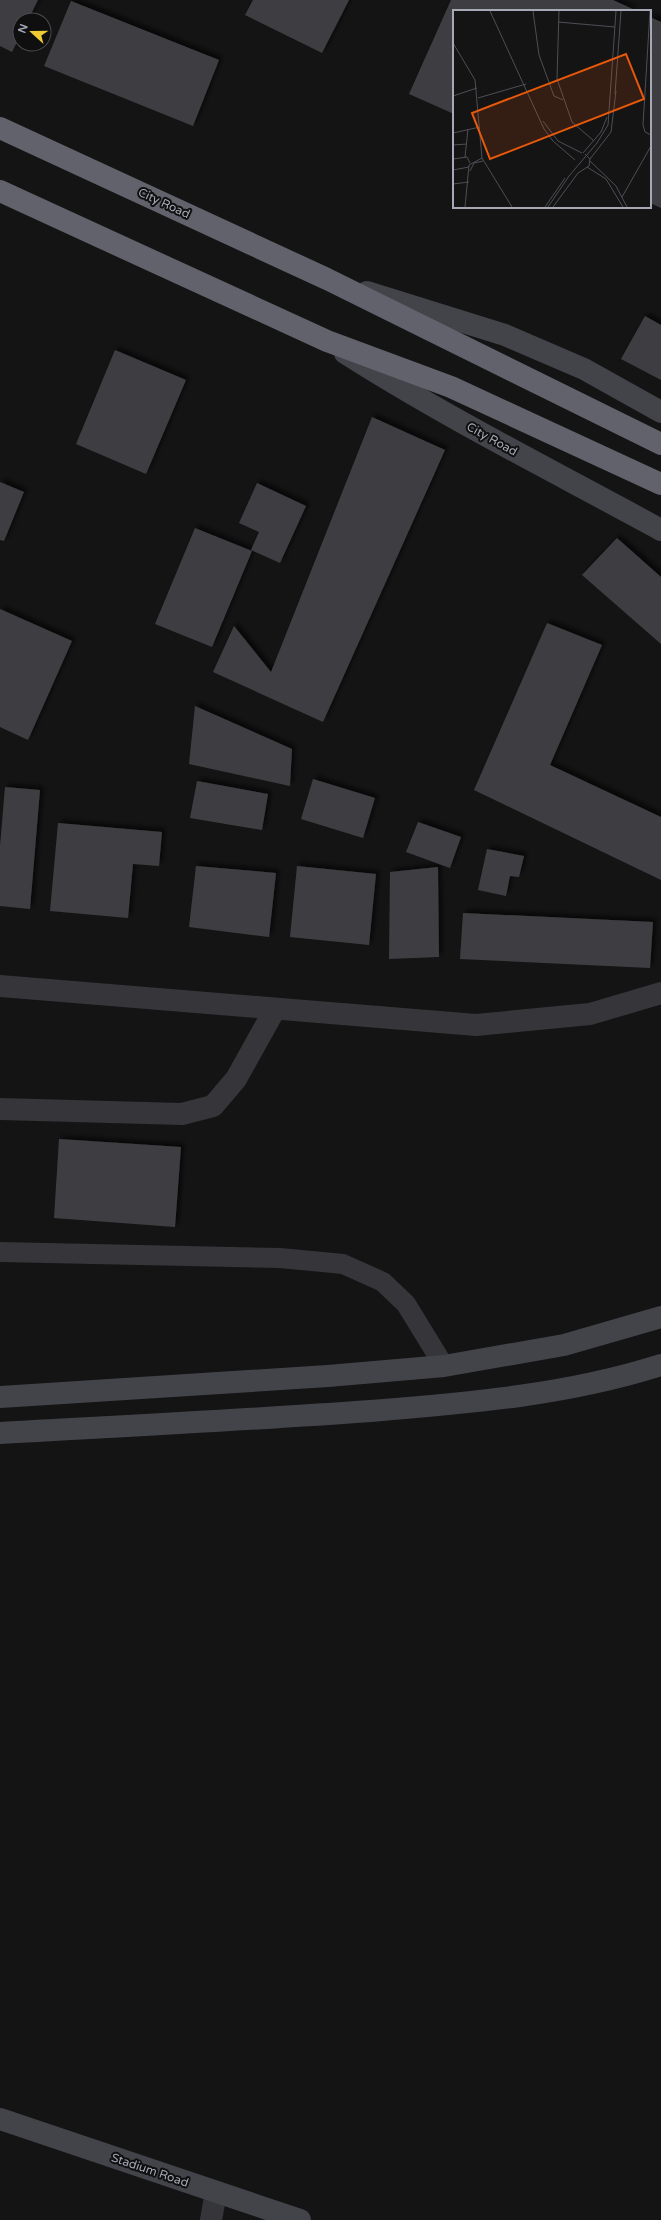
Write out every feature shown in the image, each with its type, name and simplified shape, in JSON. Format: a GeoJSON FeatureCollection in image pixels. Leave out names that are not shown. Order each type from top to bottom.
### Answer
{"type":"FeatureCollection","features":[{"type":"Feature","properties":{"kind":"highway","name":"City Road"},"geometry":{"type":"LineString","coordinates":[[0,128],[327,279],[473,353],[661,444]]}},
{"type":"Feature","properties":{"kind":"highway","name":"City Road"},"geometry":{"type":"LineString","coordinates":[[0,191],[327,341],[451,387],[661,484]]}},
{"type":"Feature","properties":{"kind":"main road","name":"City Road"},"geometry":{"type":"LineString","coordinates":[[327,279],[505,335],[584,369],[661,412]]}},
{"type":"Feature","properties":{"kind":"main road","name":"City Road"},"geometry":{"type":"LineString","coordinates":[[327,341],[400,388],[558,476],[661,530]]}},
{"type":"Feature","properties":{"kind":"main road"},"geometry":{"type":"LineString","coordinates":[[0,1397],[328,1376],[444,1366],[564,1345],[661,1317]]}},
{"type":"Feature","properties":{"kind":"main road"},"geometry":{"type":"LineString","coordinates":[[0,1433],[341,1413],[453,1404],[553,1392],[635,1373],[661,1365]]}},
{"type":"Feature","properties":{"kind":"main road","name":"Stadium Road"},"geometry":{"type":"LineString","coordinates":[[0,2119],[300,2220]]}},
{"type":"Feature","properties":{"kind":"street"},"geometry":{"type":"LineString","coordinates":[[0,986],[476,1025],[590,1014],[661,993]]}},
{"type":"Feature","properties":{"kind":"street"},"geometry":{"type":"LineString","coordinates":[[0,1109],[182,1114],[213,1106],[236,1079],[275,1009]]}},
{"type":"Feature","properties":{"kind":"street"},"geometry":{"type":"LineString","coordinates":[[211,2220],[216,2192]]}},
{"type":"Feature","properties":{"kind":"lane"},"geometry":{"type":"LineString","coordinates":[[0,1252],[280,1258],[343,1264],[383,1282],[406,1304],[444,1366]]}},
{"type":"Feature","properties":{"kind":"building"},"geometry":{"type":"Polygon","coordinates":[[[0,0],[38,0],[32,12],[12,12],[12,52],[0,46],[0,0]]]}},
{"type":"Feature","properties":{"kind":"building"},"geometry":{"type":"Polygon","coordinates":[[[253,0],[349,0],[322,53],[245,15],[253,0]]]}},
{"type":"Feature","properties":{"kind":"building"},"geometry":{"type":"Polygon","coordinates":[[[451,0],[613,0],[635,10],[453,10],[453,114],[409,94],[451,0]]]}},
{"type":"Feature","properties":{"kind":"building"},"geometry":{"type":"Polygon","coordinates":[[[71,1],[219,60],[193,126],[44,66],[50,52],[52,52],[52,47],[71,1]]]}},
{"type":"Feature","properties":{"kind":"building"},"geometry":{"type":"Polygon","coordinates":[[[651,17],[661,22],[661,208],[651,203],[651,17]]]}},
{"type":"Feature","properties":{"kind":"building"},"geometry":{"type":"Polygon","coordinates":[[[645,316],[661,325],[661,380],[621,359],[645,316]]]}},
{"type":"Feature","properties":{"kind":"building"},"geometry":{"type":"Polygon","coordinates":[[[115,350],[186,380],[146,474],[76,444],[115,350]]]}},
{"type":"Feature","properties":{"kind":"building"},"geometry":{"type":"Polygon","coordinates":[[[372,417],[445,450],[323,722],[213,672],[234,626],[271,672],[372,417]]]}},
{"type":"Feature","properties":{"kind":"building"},"geometry":{"type":"Polygon","coordinates":[[[0,482],[24,492],[4,541],[0,540],[0,482]]]}},
{"type":"Feature","properties":{"kind":"building"},"geometry":{"type":"Polygon","coordinates":[[[257,483],[306,506],[280,563],[251,550],[259,532],[239,523],[257,483]]]}},
{"type":"Feature","properties":{"kind":"building"},"geometry":{"type":"Polygon","coordinates":[[[195,528],[252,551],[212,647],[155,624],[195,528]]]}},
{"type":"Feature","properties":{"kind":"building"},"geometry":{"type":"Polygon","coordinates":[[[617,538],[661,577],[661,644],[582,575],[617,538]]]}},
{"type":"Feature","properties":{"kind":"building"},"geometry":{"type":"Polygon","coordinates":[[[0,609],[72,641],[28,740],[0,727],[0,609]]]}},
{"type":"Feature","properties":{"kind":"building"},"geometry":{"type":"Polygon","coordinates":[[[547,623],[602,645],[550,765],[661,817],[661,880],[474,790],[547,623]]]}},
{"type":"Feature","properties":{"kind":"building"},"geometry":{"type":"Polygon","coordinates":[[[195,706],[292,749],[290,786],[189,764],[195,706]]]}},
{"type":"Feature","properties":{"kind":"building"},"geometry":{"type":"Polygon","coordinates":[[[313,779],[375,798],[363,838],[301,819],[313,779]]]}},
{"type":"Feature","properties":{"kind":"building"},"geometry":{"type":"Polygon","coordinates":[[[197,781],[268,794],[262,830],[190,818],[197,781]]]}},
{"type":"Feature","properties":{"kind":"building"},"geometry":{"type":"Polygon","coordinates":[[[5,787],[40,790],[30,909],[0,906],[0,846],[5,787]]]}},
{"type":"Feature","properties":{"kind":"building"},"geometry":{"type":"Polygon","coordinates":[[[418,822],[461,837],[450,868],[406,852],[418,822]]]}},
{"type":"Feature","properties":{"kind":"building"},"geometry":{"type":"Polygon","coordinates":[[[58,823],[162,832],[159,866],[133,864],[128,918],[50,911],[58,823]]]}},
{"type":"Feature","properties":{"kind":"building"},"geometry":{"type":"Polygon","coordinates":[[[487,849],[524,856],[519,877],[510,876],[506,896],[478,890],[487,849]]]}},
{"type":"Feature","properties":{"kind":"building"},"geometry":{"type":"Polygon","coordinates":[[[196,866],[276,873],[269,937],[189,927],[196,866]]]}},
{"type":"Feature","properties":{"kind":"building"},"geometry":{"type":"Polygon","coordinates":[[[297,866],[376,874],[369,945],[290,937],[297,866]]]}},
{"type":"Feature","properties":{"kind":"building"},"geometry":{"type":"Polygon","coordinates":[[[438,867],[439,957],[389,959],[390,872],[438,867]]]}},
{"type":"Feature","properties":{"kind":"building"},"geometry":{"type":"Polygon","coordinates":[[[463,913],[653,922],[650,968],[460,959],[463,913]]]}},
{"type":"Feature","properties":{"kind":"building"},"geometry":{"type":"Polygon","coordinates":[[[59,1139],[181,1147],[175,1227],[54,1218],[59,1139]]]}}]}
